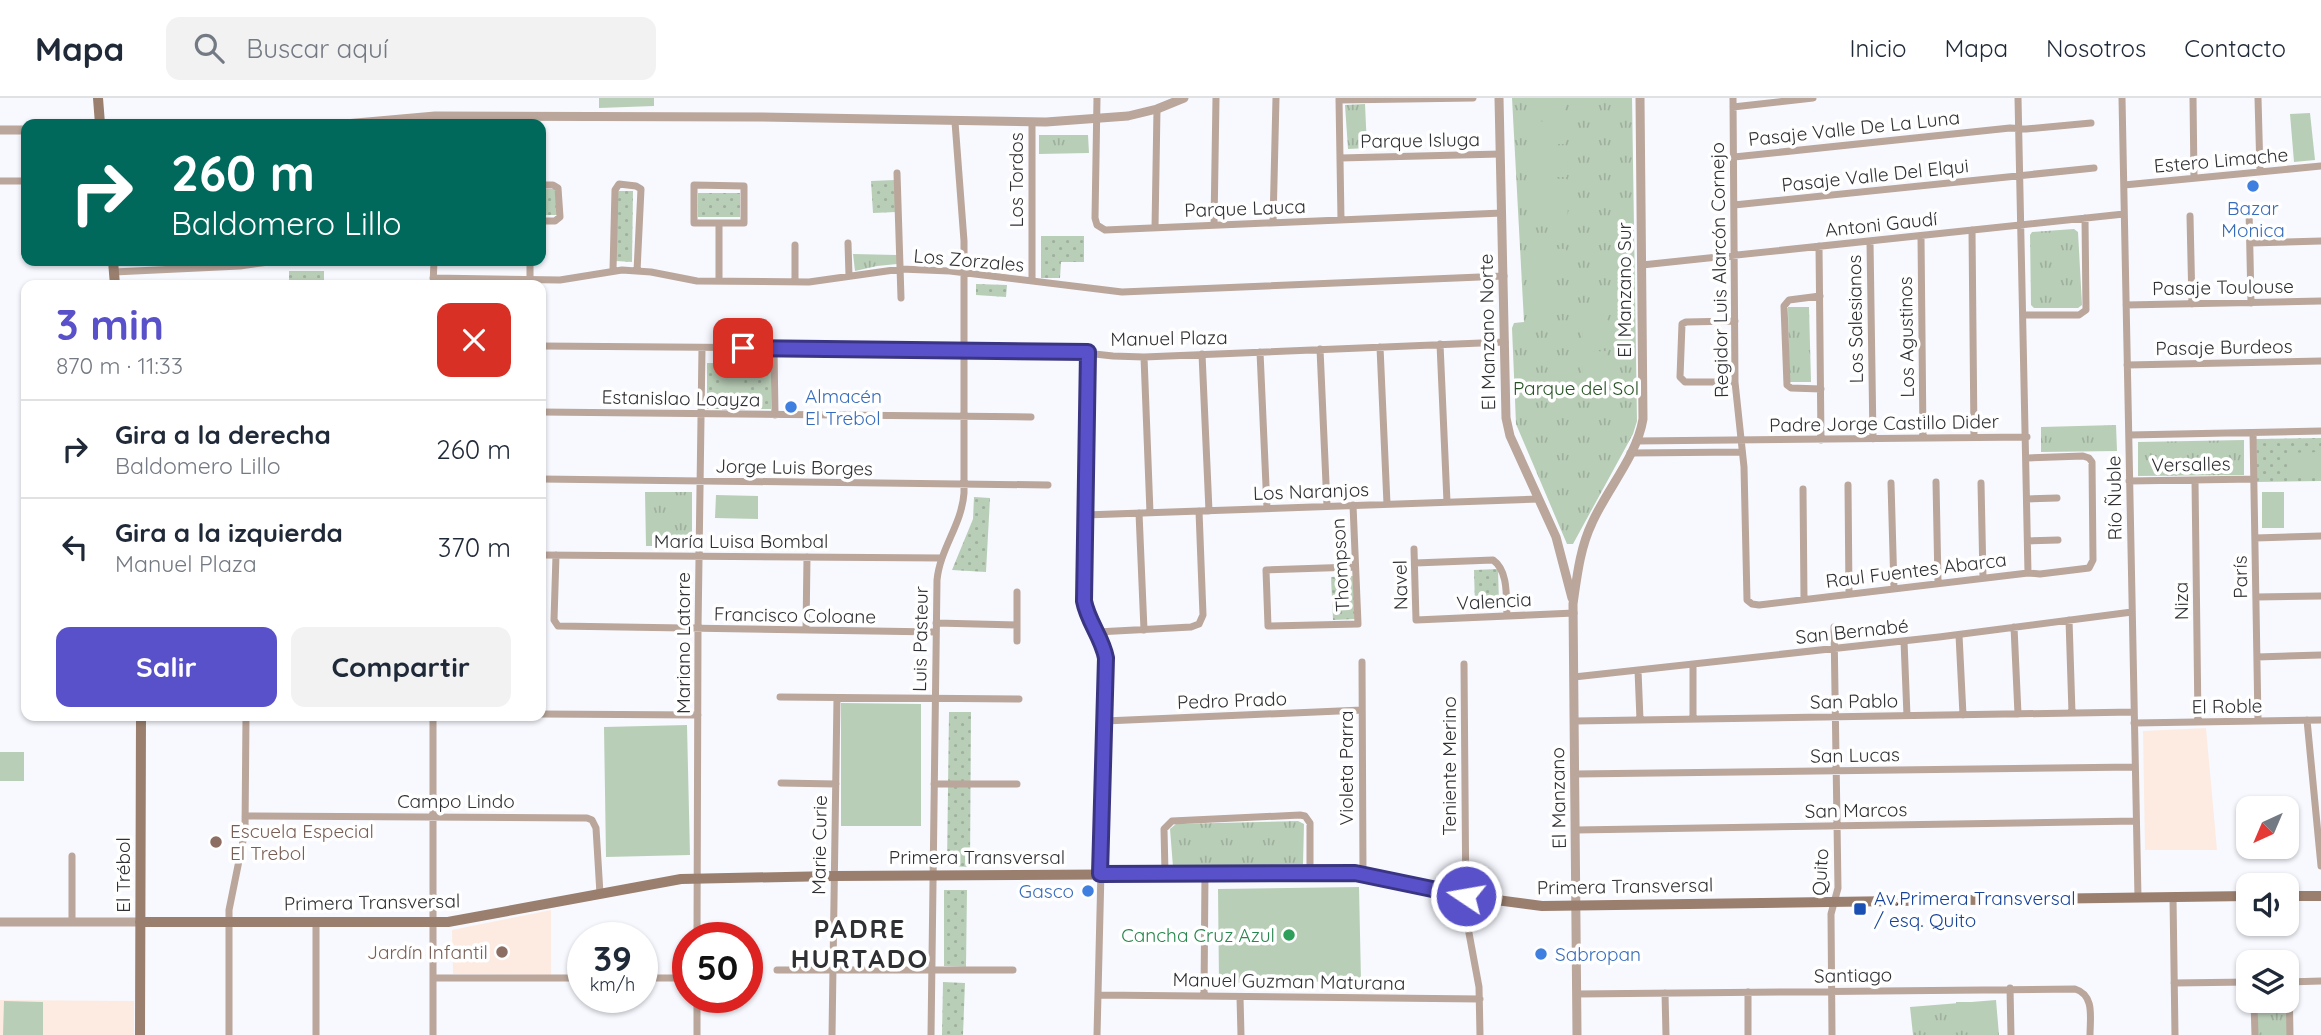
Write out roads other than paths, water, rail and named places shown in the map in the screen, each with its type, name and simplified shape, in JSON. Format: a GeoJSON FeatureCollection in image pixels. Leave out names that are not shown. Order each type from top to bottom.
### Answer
{"type":"FeatureCollection","features":[{"type":"Feature","properties":{"kind":"main road"},"geometry":{"type":"LineString","coordinates":[[98,98],[100,119]]}},
{"type":"Feature","properties":{"kind":"main road","name":"El Trébol"},"geometry":{"type":"LineString","coordinates":[[140,1035],[141,721]]}},
{"type":"Feature","properties":{"kind":"main road","name":"Primera Transversal"},"geometry":{"type":"LineString","coordinates":[[140,922],[456,921],[698,878],[834,876],[1363,873],[1466,896],[1535,905],[2236,897]]}},
{"type":"Feature","properties":{"kind":"main road"},"geometry":{"type":"LineString","coordinates":[[2299,896],[2321,896]]}},
{"type":"Feature","properties":{"kind":"street"},"geometry":{"type":"LineString","coordinates":[[1097,98],[1097,119]]}},
{"type":"Feature","properties":{"kind":"street"},"geometry":{"type":"LineString","coordinates":[[543,119],[758,117],[1032,122],[1128,116],[1157,109],[1184,98]]}},
{"type":"Feature","properties":{"kind":"street"},"geometry":{"type":"LineString","coordinates":[[1214,225],[1216,98]]}},
{"type":"Feature","properties":{"kind":"street"},"geometry":{"type":"LineString","coordinates":[[1273,223],[1276,98]]}},
{"type":"Feature","properties":{"kind":"street"},"geometry":{"type":"LineString","coordinates":[[1341,220],[1339,99],[1473,98]]}},
{"type":"Feature","properties":{"kind":"street","name":"El Manzano Norte"},"geometry":{"type":"LineString","coordinates":[[1499,98],[1507,425],[1562,554]]}},
{"type":"Feature","properties":{"kind":"street","name":"El Manzano Sur"},"geometry":{"type":"LineString","coordinates":[[1581,552],[1598,511],[1636,441],[1643,419],[1640,98]]}},
{"type":"Feature","properties":{"kind":"street"},"geometry":{"type":"LineString","coordinates":[[1733,102],[1813,98]]}},
{"type":"Feature","properties":{"kind":"street","name":"Raul Fuentes Abarca"},"geometry":{"type":"LineString","coordinates":[[1741,442],[1745,596],[1749,603],[1755,605],[2028,573],[2018,98]]}},
{"type":"Feature","properties":{"kind":"street","name":"Río Ñuble"},"geometry":{"type":"LineString","coordinates":[[2122,98],[2138,898]]}},
{"type":"Feature","properties":{"kind":"street"},"geometry":{"type":"LineString","coordinates":[[2193,98],[2194,178]]}},
{"type":"Feature","properties":{"kind":"street"},"geometry":{"type":"LineString","coordinates":[[2258,98],[2260,173]]}},
{"type":"Feature","properties":{"kind":"street","name":"Regidor Luis Alarcón Cornejo"},"geometry":{"type":"LineString","coordinates":[[1733,102],[1735,382],[1741,442]]}},
{"type":"Feature","properties":{"kind":"street"},"geometry":{"type":"LineString","coordinates":[[1155,228],[1157,109]]}},
{"type":"Feature","properties":{"kind":"street","name":"Parque Lauca"},"geometry":{"type":"LineString","coordinates":[[1097,119],[1095,218],[1097,225],[1108,230],[1502,213]]}},
{"type":"Feature","properties":{"kind":"street","name":"Luis Pasteur"},"geometry":{"type":"LineString","coordinates":[[931,1035],[937,580],[942,558],[962,508],[964,484],[964,241],[955,122]]}},
{"type":"Feature","properties":{"kind":"street","name":"Los Tordos"},"geometry":{"type":"LineString","coordinates":[[1032,122],[1032,281]]}},
{"type":"Feature","properties":{"kind":"street","name":"Pasaje Valle De La Luna"},"geometry":{"type":"LineString","coordinates":[[1734,157],[2010,128],[2091,123]]}},
{"type":"Feature","properties":{"kind":"street"},"geometry":{"type":"LineString","coordinates":[[0,130],[21,130]]}},
{"type":"Feature","properties":{"kind":"street","name":"Parque Isluga"},"geometry":{"type":"LineString","coordinates":[[1340,158],[1500,154]]}},
{"type":"Feature","properties":{"kind":"street","name":"Estero Limache"},"geometry":{"type":"LineString","coordinates":[[2124,185],[2321,166]]}},
{"type":"Feature","properties":{"kind":"street","name":"Pasaje Valle Del Elqui"},"geometry":{"type":"LineString","coordinates":[[1734,205],[2094,168]]}},
{"type":"Feature","properties":{"kind":"street"},"geometry":{"type":"LineString","coordinates":[[897,173],[901,298]]}},
{"type":"Feature","properties":{"kind":"street"},"geometry":{"type":"LineString","coordinates":[[0,181],[21,181]]}},
{"type":"Feature","properties":{"kind":"street"},"geometry":{"type":"LineString","coordinates":[[613,270],[616,187],[619,184],[636,186],[642,193],[637,271]]}},
{"type":"Feature","properties":{"kind":"street"},"geometry":{"type":"LineString","coordinates":[[546,185],[558,188],[560,194],[560,217],[558,220],[546,221]]}},
{"type":"Feature","properties":{"kind":"street"},"geometry":{"type":"LineString","coordinates":[[694,185],[744,186],[744,223],[719,223],[694,223],[694,185]]}},
{"type":"Feature","properties":{"kind":"street"},"geometry":{"type":"LineString","coordinates":[[2249,209],[2251,303]]}},
{"type":"Feature","properties":{"kind":"street","name":"Antoni Gaudí"},"geometry":{"type":"LineString","coordinates":[[1642,265],[2124,214]]}},
{"type":"Feature","properties":{"kind":"street"},"geometry":{"type":"LineString","coordinates":[[2190,216],[2192,304]]}},
{"type":"Feature","properties":{"kind":"street"},"geometry":{"type":"LineString","coordinates":[[2023,315],[2079,315],[2086,310],[2085,218]]}},
{"type":"Feature","properties":{"kind":"street"},"geometry":{"type":"LineString","coordinates":[[719,223],[719,281]]}},
{"type":"Feature","properties":{"kind":"street"},"geometry":{"type":"LineString","coordinates":[[1972,230],[1974,437]]}},
{"type":"Feature","properties":{"kind":"street","name":"Los Agustinos"},"geometry":{"type":"LineString","coordinates":[[1921,236],[1923,438]]}},
{"type":"Feature","properties":{"kind":"street","name":"Los Salesianos"},"geometry":{"type":"LineString","coordinates":[[1870,241],[1872,439]]}},
{"type":"Feature","properties":{"kind":"street"},"geometry":{"type":"LineString","coordinates":[[2250,243],[2321,241]]}},
{"type":"Feature","properties":{"kind":"street"},"geometry":{"type":"LineString","coordinates":[[848,243],[849,276]]}},
{"type":"Feature","properties":{"kind":"street"},"geometry":{"type":"LineString","coordinates":[[795,245],[795,282]]}},
{"type":"Feature","properties":{"kind":"street"},"geometry":{"type":"LineString","coordinates":[[1819,246],[1821,440]]}},
{"type":"Feature","properties":{"kind":"street"},"geometry":{"type":"LineString","coordinates":[[113,266],[160,271],[182,267],[240,266]]}},
{"type":"Feature","properties":{"kind":"street"},"geometry":{"type":"LineString","coordinates":[[530,266],[530,279]]}},
{"type":"Feature","properties":{"kind":"street","name":"Los Zorzales"},"geometry":{"type":"LineString","coordinates":[[498,280],[569,279],[613,270],[637,271],[687,281],[795,282],[901,269],[950,271],[1122,292],[1504,276]]}},
{"type":"Feature","properties":{"kind":"street"},"geometry":{"type":"LineString","coordinates":[[1820,296],[1789,299],[1784,306],[1787,385],[1791,388],[1821,388]]}},
{"type":"Feature","properties":{"kind":"street","name":"Pasaje Toulouse"},"geometry":{"type":"LineString","coordinates":[[2126,305],[2321,301]]}},
{"type":"Feature","properties":{"kind":"street"},"geometry":{"type":"LineString","coordinates":[[1735,321],[1682,324],[1680,377],[1685,382],[1735,382]]}},
{"type":"Feature","properties":{"kind":"street","name":"Manuel Plaza"},"geometry":{"type":"LineString","coordinates":[[546,346],[1088,352],[1113,356],[1144,356],[1505,342]]}},
{"type":"Feature","properties":{"kind":"street"},"geometry":{"type":"LineString","coordinates":[[1440,344],[1447,502]]}},
{"type":"Feature","properties":{"kind":"street"},"geometry":{"type":"LineString","coordinates":[[1380,347],[1387,504]]}},
{"type":"Feature","properties":{"kind":"street","name":"Mariano Latorre"},"geometry":{"type":"LineString","coordinates":[[697,922],[702,348]]}},
{"type":"Feature","properties":{"kind":"street"},"geometry":{"type":"LineString","coordinates":[[774,348],[775,415]]}},
{"type":"Feature","properties":{"kind":"street"},"geometry":{"type":"LineString","coordinates":[[1320,349],[1327,506]]}},
{"type":"Feature","properties":{"kind":"street"},"geometry":{"type":"LineString","coordinates":[[1088,352],[1084,601],[1106,658],[1097,1035]]}},
{"type":"Feature","properties":{"kind":"street"},"geometry":{"type":"LineString","coordinates":[[1260,352],[1267,508]]}},
{"type":"Feature","properties":{"kind":"street"},"geometry":{"type":"LineString","coordinates":[[1202,354],[1209,510]]}},
{"type":"Feature","properties":{"kind":"street"},"geometry":{"type":"LineString","coordinates":[[1144,356],[1150,513]]}},
{"type":"Feature","properties":{"kind":"street","name":"Pasaje Burdeos"},"geometry":{"type":"LineString","coordinates":[[2127,365],[2321,361]]}},
{"type":"Feature","properties":{"kind":"street","name":"Estanislao Loayza"},"geometry":{"type":"LineString","coordinates":[[546,412],[1031,417]]}},
{"type":"Feature","properties":{"kind":"street"},"geometry":{"type":"LineString","coordinates":[[2129,435],[2321,431]]}},
{"type":"Feature","properties":{"kind":"street","name":"París"},"geometry":{"type":"LineString","coordinates":[[2253,433],[2258,721]]}},
{"type":"Feature","properties":{"kind":"street","name":"Padre Jorge Castillo Dider"},"geometry":{"type":"LineString","coordinates":[[1636,441],[1741,442],[2026,436]]}},
{"type":"Feature","properties":{"kind":"street"},"geometry":{"type":"LineString","coordinates":[[1630,453],[1742,452]]}},
{"type":"Feature","properties":{"kind":"street"},"geometry":{"type":"LineString","coordinates":[[2027,458],[2089,458],[2092,464],[2093,492],[2091,566],[2039,574],[2028,573]]}},
{"type":"Feature","properties":{"kind":"street","name":"Jorge Luis Borges"},"geometry":{"type":"LineString","coordinates":[[546,479],[1048,485]]}},
{"type":"Feature","properties":{"kind":"street","name":"Versalles"},"geometry":{"type":"LineString","coordinates":[[2129,481],[2254,479]]}},
{"type":"Feature","properties":{"kind":"street","name":"Niza"},"geometry":{"type":"LineString","coordinates":[[2195,480],[2198,722]]}},
{"type":"Feature","properties":{"kind":"street"},"geometry":{"type":"LineString","coordinates":[[1936,482],[1938,583]]}},
{"type":"Feature","properties":{"kind":"street"},"geometry":{"type":"LineString","coordinates":[[1891,483],[1894,589]]}},
{"type":"Feature","properties":{"kind":"street"},"geometry":{"type":"LineString","coordinates":[[1981,483],[1983,578]]}},
{"type":"Feature","properties":{"kind":"street"},"geometry":{"type":"LineString","coordinates":[[1848,485],[1849,594]]}},
{"type":"Feature","properties":{"kind":"street"},"geometry":{"type":"LineString","coordinates":[[1803,489],[1804,599]]}},
{"type":"Feature","properties":{"kind":"street"},"geometry":{"type":"LineString","coordinates":[[2027,499],[2057,498]]}},
{"type":"Feature","properties":{"kind":"street","name":"Los Naranjos"},"geometry":{"type":"LineString","coordinates":[[1085,515],[1539,499]]}},
{"type":"Feature","properties":{"kind":"street","name":"Thompson"},"geometry":{"type":"LineString","coordinates":[[1353,505],[1358,624],[1268,626],[1266,570],[1355,567]]}},
{"type":"Feature","properties":{"kind":"street"},"geometry":{"type":"LineString","coordinates":[[1097,632],[1197,626],[1203,618],[1199,511]]}},
{"type":"Feature","properties":{"kind":"street"},"geometry":{"type":"LineString","coordinates":[[1139,513],[1144,630]]}},
{"type":"Feature","properties":{"kind":"street"},"geometry":{"type":"LineString","coordinates":[[2255,538],[2321,536]]}},
{"type":"Feature","properties":{"kind":"street"},"geometry":{"type":"LineString","coordinates":[[2028,541],[2058,540]]}},
{"type":"Feature","properties":{"kind":"street","name":"Navel"},"geometry":{"type":"LineString","coordinates":[[1414,549],[1416,620]]}},
{"type":"Feature","properties":{"kind":"street"},"geometry":{"type":"LineString","coordinates":[[1562,554],[1581,552]]}},
{"type":"Feature","properties":{"kind":"street","name":"El Manzano"},"geometry":{"type":"LineString","coordinates":[[1577,1035],[1574,608],[1581,552]]}},
{"type":"Feature","properties":{"kind":"street","name":"El Manzano"},"geometry":{"type":"LineString","coordinates":[[1562,554],[1574,608]]}},
{"type":"Feature","properties":{"kind":"street","name":"María Luisa Bombal"},"geometry":{"type":"LineString","coordinates":[[546,555],[942,558]]}},
{"type":"Feature","properties":{"kind":"street","name":"Francisco Coloane"},"geometry":{"type":"LineString","coordinates":[[556,555],[554,620],[558,626],[806,631],[1017,625]]}},
{"type":"Feature","properties":{"kind":"street"},"geometry":{"type":"LineString","coordinates":[[806,631],[807,557]]}},
{"type":"Feature","properties":{"kind":"street"},"geometry":{"type":"LineString","coordinates":[[1415,563],[1493,560],[1500,565],[1503,573],[1507,616]]}},
{"type":"Feature","properties":{"kind":"street"},"geometry":{"type":"LineString","coordinates":[[1017,592],[1017,641]]}},
{"type":"Feature","properties":{"kind":"street"},"geometry":{"type":"LineString","coordinates":[[2256,597],[2321,596]]}},
{"type":"Feature","properties":{"kind":"street","name":"Valencia"},"geometry":{"type":"LineString","coordinates":[[1416,620],[1507,616],[1574,608]]}},
{"type":"Feature","properties":{"kind":"street","name":"San Bernabé"},"geometry":{"type":"LineString","coordinates":[[1574,677],[1959,635],[2132,612]]}},
{"type":"Feature","properties":{"kind":"street"},"geometry":{"type":"LineString","coordinates":[[2070,620],[2073,713]]}},
{"type":"Feature","properties":{"kind":"street","name":"Quito"},"geometry":{"type":"LineString","coordinates":[[1832,1035],[1831,914],[1838,888],[1834,627]]}},
{"type":"Feature","properties":{"kind":"street"},"geometry":{"type":"LineString","coordinates":[[2014,627],[2018,714]]}},
{"type":"Feature","properties":{"kind":"street"},"geometry":{"type":"LineString","coordinates":[[1959,635],[1963,715]]}},
{"type":"Feature","properties":{"kind":"street"},"geometry":{"type":"LineString","coordinates":[[1904,641],[1907,716]]}},
{"type":"Feature","properties":{"kind":"street"},"geometry":{"type":"LineString","coordinates":[[2257,657],[2321,656]]}},
{"type":"Feature","properties":{"kind":"street","name":"Violeta Parra"},"geometry":{"type":"LineString","coordinates":[[1362,662],[1363,873]]}},
{"type":"Feature","properties":{"kind":"street","name":"Teniente Merino"},"geometry":{"type":"LineString","coordinates":[[1464,664],[1466,896],[1468,932],[1480,999],[1480,1035]]}},
{"type":"Feature","properties":{"kind":"street"},"geometry":{"type":"LineString","coordinates":[[1692,664],[1693,719]]}},
{"type":"Feature","properties":{"kind":"street"},"geometry":{"type":"LineString","coordinates":[[1638,670],[1640,720]]}},
{"type":"Feature","properties":{"kind":"street"},"geometry":{"type":"LineString","coordinates":[[780,697],[1019,699]]}},
{"type":"Feature","properties":{"kind":"street","name":"Marie Curie"},"geometry":{"type":"LineString","coordinates":[[832,1035],[837,698]]}},
{"type":"Feature","properties":{"kind":"street","name":"Pedro Prado"},"geometry":{"type":"LineString","coordinates":[[1105,721],[1362,710]]}},
{"type":"Feature","properties":{"kind":"street","name":"San Pablo"},"geometry":{"type":"LineString","coordinates":[[1575,721],[2134,712]]}},
{"type":"Feature","properties":{"kind":"street"},"geometry":{"type":"LineString","coordinates":[[546,714],[698,715]]}},
{"type":"Feature","properties":{"kind":"street"},"geometry":{"type":"LineString","coordinates":[[2307,720],[2321,866]]}},
{"type":"Feature","properties":{"kind":"street","name":"El Roble"},"geometry":{"type":"LineString","coordinates":[[2134,723],[2321,720]]}},
{"type":"Feature","properties":{"kind":"street"},"geometry":{"type":"LineString","coordinates":[[229,1035],[229,922],[231,894],[244,839],[246,721]]}},
{"type":"Feature","properties":{"kind":"street"},"geometry":{"type":"LineString","coordinates":[[433,721],[433,1035]]}},
{"type":"Feature","properties":{"kind":"street","name":"San Lucas"},"geometry":{"type":"LineString","coordinates":[[1575,774],[2135,767]]}},
{"type":"Feature","properties":{"kind":"street"},"geometry":{"type":"LineString","coordinates":[[781,783],[836,784]]}},
{"type":"Feature","properties":{"kind":"street"},"geometry":{"type":"LineString","coordinates":[[934,784],[1017,784]]}},
{"type":"Feature","properties":{"kind":"street"},"geometry":{"type":"LineString","coordinates":[[1165,873],[1164,829],[1172,821],[1300,815],[1308,818],[1310,823],[1310,873]]}},
{"type":"Feature","properties":{"kind":"street","name":"Campo Lindo"},"geometry":{"type":"LineString","coordinates":[[245,816],[590,819],[596,828],[600,894]]}},
{"type":"Feature","properties":{"kind":"street","name":"San Marcos"},"geometry":{"type":"LineString","coordinates":[[1576,830],[2136,821]]}},
{"type":"Feature","properties":{"kind":"street"},"geometry":{"type":"LineString","coordinates":[[72,856],[72,922]]}},
{"type":"Feature","properties":{"kind":"street"},"geometry":{"type":"LineString","coordinates":[[1204,996],[1205,873]]}},
{"type":"Feature","properties":{"kind":"street"},"geometry":{"type":"LineString","coordinates":[[2173,897],[2175,1035]]}},
{"type":"Feature","properties":{"kind":"street","name":"Primera Transversal"},"geometry":{"type":"LineString","coordinates":[[0,922],[140,922]]}},
{"type":"Feature","properties":{"kind":"street"},"geometry":{"type":"LineString","coordinates":[[316,922],[316,1035]]}},
{"type":"Feature","properties":{"kind":"street"},"geometry":{"type":"LineString","coordinates":[[777,970],[1013,970]]}},
{"type":"Feature","properties":{"kind":"street"},"geometry":{"type":"LineString","coordinates":[[433,978],[567,978]]}},
{"type":"Feature","properties":{"kind":"street"},"geometry":{"type":"LineString","coordinates":[[2299,982],[2321,981]]}},
{"type":"Feature","properties":{"kind":"street"},"geometry":{"type":"LineString","coordinates":[[2174,983],[2236,982]]}},
{"type":"Feature","properties":{"kind":"street"},"geometry":{"type":"LineString","coordinates":[[2010,988],[2011,1035]]}},
{"type":"Feature","properties":{"kind":"street","name":"Santiago"},"geometry":{"type":"LineString","coordinates":[[1577,994],[2075,989],[2083,991],[2090,1003],[2090,1035]]}},
{"type":"Feature","properties":{"kind":"street"},"geometry":{"type":"LineString","coordinates":[[1748,992],[1748,1035]]}},
{"type":"Feature","properties":{"kind":"street"},"geometry":{"type":"LineString","coordinates":[[1665,993],[1666,1035]]}},
{"type":"Feature","properties":{"kind":"street","name":"Manuel Guzman Maturana"},"geometry":{"type":"LineString","coordinates":[[1098,995],[1480,999]]}},
{"type":"Feature","properties":{"kind":"street"},"geometry":{"type":"LineString","coordinates":[[1240,997],[1241,1035]]}},
{"type":"Feature","properties":{"kind":"street"},"geometry":{"type":"LineString","coordinates":[[697,1013],[697,1035]]}},
{"type":"Feature","properties":{"kind":"street"},"geometry":{"type":"LineString","coordinates":[[2255,1013],[2255,1035]]}},
{"type":"Feature","properties":{"kind":"street"},"geometry":{"type":"LineString","coordinates":[[2289,1013],[2290,1035]]}},
{"type":"Feature","properties":{"kind":"place","name":"Bazar Monica"},"geometry":{"type":"Point","coordinates":[2253,186]}},
{"type":"Feature","properties":{"kind":"place","name":"Almacén El Trebol"},"geometry":{"type":"Point","coordinates":[791,407]}},
{"type":"Feature","properties":{"kind":"place","name":"Escuela Especial El Trebol"},"geometry":{"type":"Point","coordinates":[216,842]}},
{"type":"Feature","properties":{"kind":"place","name":"Gasco"},"geometry":{"type":"Point","coordinates":[1088,891]}},
{"type":"Feature","properties":{"kind":"place","name":"Av.Primera Transversal / esq. Quito"},"geometry":{"type":"Point","coordinates":[1860,909]}},
{"type":"Feature","properties":{"kind":"place","name":"Cancha Cruz Azul"},"geometry":{"type":"Point","coordinates":[1289,935]}},
{"type":"Feature","properties":{"kind":"place","name":"Jardín Infantil"},"geometry":{"type":"Point","coordinates":[502,952]}},
{"type":"Feature","properties":{"kind":"place","name":"Sabropan"},"geometry":{"type":"Point","coordinates":[1541,954]}},
{"type":"Feature","properties":{"kind":"district","name":"PADRE HURTADO"},"geometry":{"type":"Point","coordinates":[860,943]}},
{"type":"Feature","properties":{"kind":"park label","name":"Parque del Sol"},"geometry":{"type":"Point","coordinates":[1576,388]}}]}
